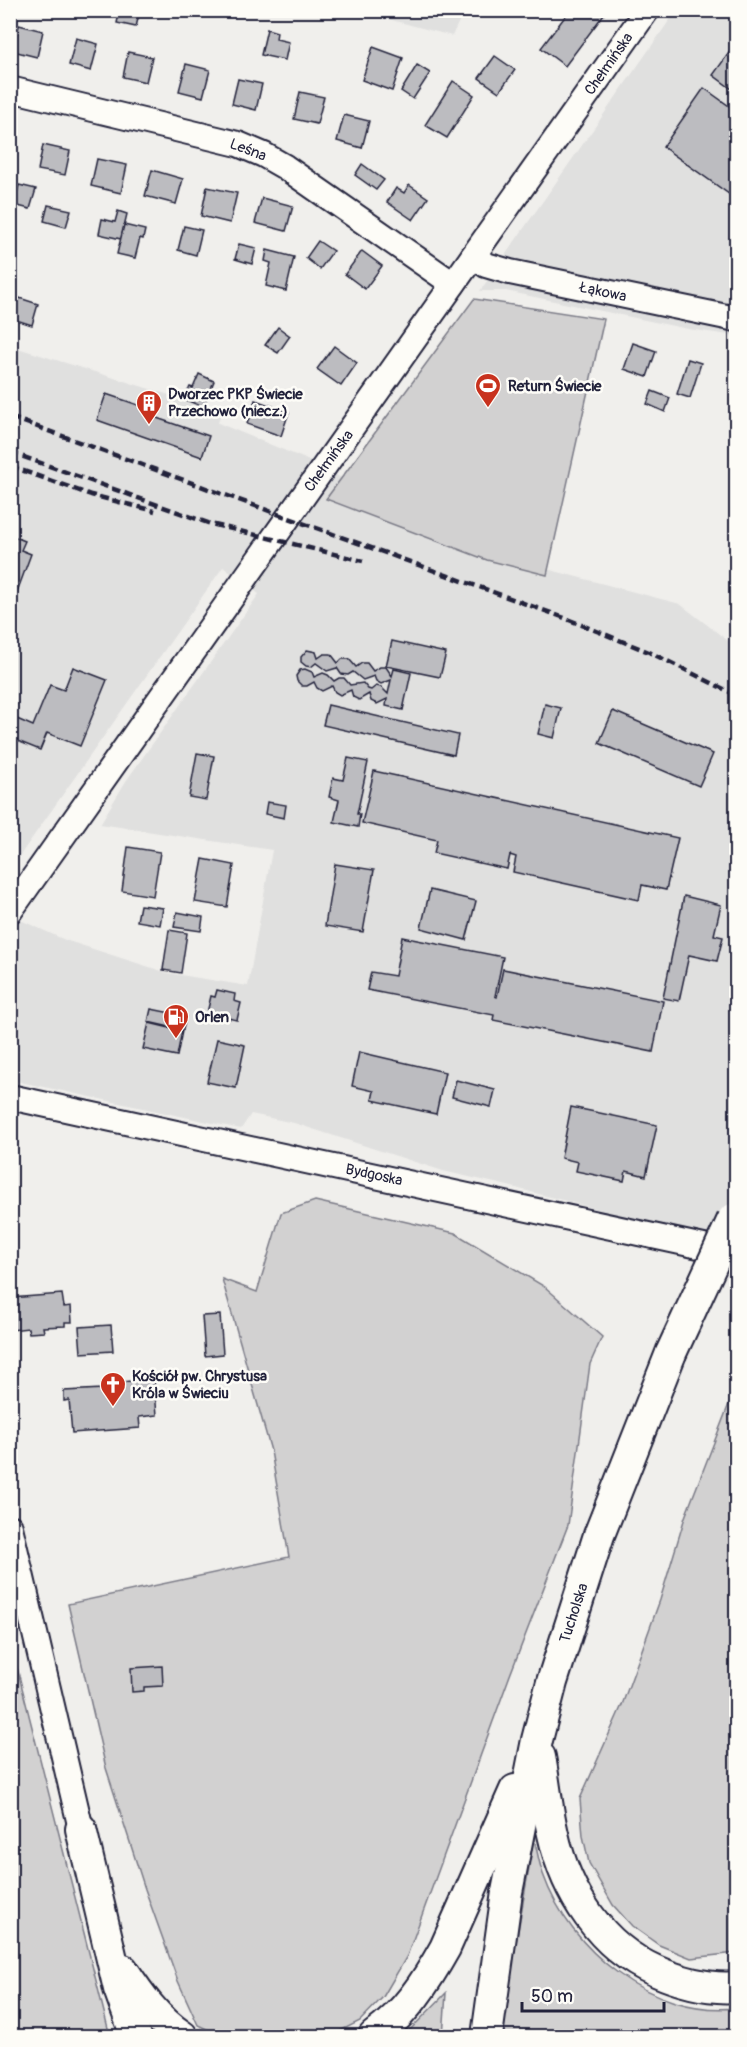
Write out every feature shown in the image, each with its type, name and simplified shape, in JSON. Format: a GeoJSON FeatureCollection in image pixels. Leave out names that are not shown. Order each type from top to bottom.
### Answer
{"type":"FeatureCollection","features":[{"type":"Feature","properties":{"kind":"main road","name":"Tucholska"},"geometry":{"type":"LineString","coordinates":[[487,2037],[507,1892],[537,1740],[552,1682],[599,1535],[671,1353],[736,1212]]}},
{"type":"Feature","properties":{"kind":"main road"},"geometry":{"type":"LineString","coordinates":[[537,1740],[557,1850],[575,1895],[595,1925],[606,1938],[638,1963],[672,1978],[712,1987],[736,1987]]}},
{"type":"Feature","properties":{"kind":"main road"},"geometry":{"type":"LineString","coordinates":[[374,2037],[405,2009],[434,1968],[537,1740]]}},
{"type":"Feature","properties":{"kind":"main road"},"geometry":{"type":"LineString","coordinates":[[81,1829],[119,1989],[136,2037]]}},
{"type":"Feature","properties":{"kind":"main road"},"geometry":{"type":"LineString","coordinates":[[110,1947],[146,2002],[182,2037]]}},
{"type":"Feature","properties":{"kind":"street","name":"Chełmińska"},"geometry":{"type":"LineString","coordinates":[[10,911],[647,10]]}},
{"type":"Feature","properties":{"kind":"street","name":"Leśna"},"geometry":{"type":"LineString","coordinates":[[10,89],[238,144],[264,154],[453,284]]}},
{"type":"Feature","properties":{"kind":"street","name":"Łąkowa"},"geometry":{"type":"LineString","coordinates":[[472,256],[486,265],[510,272],[736,319]]}},
{"type":"Feature","properties":{"kind":"street","name":"Bydgoska"},"geometry":{"type":"LineString","coordinates":[[10,1097],[736,1254]]}},
{"type":"Feature","properties":{"kind":"street"},"geometry":{"type":"LineString","coordinates":[[10,1527],[81,1829]]}},
{"type":"Feature","properties":{"kind":"shaded area"},"geometry":{"type":"Polygon","coordinates":[[[464,10],[452,36],[358,11],[464,10]]]}},
{"type":"Feature","properties":{"kind":"shaded area"},"geometry":{"type":"Polygon","coordinates":[[[676,11],[736,11],[736,336],[688,329],[506,291],[480,291],[676,11]]]}},
{"type":"Feature","properties":{"kind":"shaded area","name":"Return Świecie"},"geometry":{"type":"Polygon","coordinates":[[[474,299],[604,319],[547,575],[487,560],[326,499],[474,299]]]}},
{"type":"Feature","properties":{"kind":"shaded area"},"geometry":{"type":"Polygon","coordinates":[[[11,346],[221,411],[218,423],[303,458],[486,553],[680,604],[736,647],[736,1245],[443,1171],[294,1123],[251,1114],[241,1129],[11,1080],[10,929],[16,918],[65,940],[168,973],[248,986],[272,850],[100,824],[126,781],[259,594],[223,567],[11,868],[11,346]]]}},
{"type":"Feature","properties":{"kind":"shaded area"},"geometry":{"type":"Polygon","coordinates":[[[315,1201],[455,1233],[545,1287],[602,1337],[590,1364],[568,1525],[510,1675],[407,1956],[383,1997],[360,2021],[330,2036],[222,2036],[198,2025],[178,1981],[145,1889],[106,1768],[68,1604],[289,1557],[271,1451],[222,1279],[257,1292],[281,1213],[315,1201]]]}},
{"type":"Feature","properties":{"kind":"shaded area"},"geometry":{"type":"Polygon","coordinates":[[[736,1386],[736,1953],[691,1958],[659,1945],[632,1926],[613,1905],[589,1863],[583,1836],[580,1799],[622,1705],[660,1600],[685,1517],[736,1386]]]}},
{"type":"Feature","properties":{"kind":"shaded area"},"geometry":{"type":"Polygon","coordinates":[[[11,1644],[110,2036],[11,2036],[11,1644]]]}},
{"type":"Feature","properties":{"kind":"shaded area"},"geometry":{"type":"Polygon","coordinates":[[[534,1838],[543,1874],[556,1902],[573,1929],[594,1953],[618,1973],[645,1990],[674,2002],[705,2008],[736,2008],[736,2036],[503,2036],[504,2013],[534,1838]]]}},
{"type":"Feature","properties":{"kind":"shaded area"},"geometry":{"type":"Polygon","coordinates":[[[446,1993],[443,2036],[403,2036],[406,2034],[446,1993]]]}},
{"type":"Feature","properties":{"kind":"building"},"geometry":{"type":"Polygon","coordinates":[[[120,10],[140,10],[136,27],[117,23],[120,10]]]}},
{"type":"Feature","properties":{"kind":"building"},"geometry":{"type":"Polygon","coordinates":[[[570,10],[600,10],[604,14],[565,66],[541,48],[570,10]]]}},
{"type":"Feature","properties":{"kind":"building"},"geometry":{"type":"Polygon","coordinates":[[[19,25],[43,31],[37,57],[13,51],[19,25]]]}},
{"type":"Feature","properties":{"kind":"building"},"geometry":{"type":"Polygon","coordinates":[[[267,29],[277,32],[276,39],[289,42],[285,60],[261,55],[267,29]]]}},
{"type":"Feature","properties":{"kind":"building"},"geometry":{"type":"Polygon","coordinates":[[[76,38],[98,44],[91,71],[69,65],[76,38]]]}},
{"type":"Feature","properties":{"kind":"building"},"geometry":{"type":"Polygon","coordinates":[[[736,43],[736,92],[713,75],[736,43]]]}},
{"type":"Feature","properties":{"kind":"building"},"geometry":{"type":"Polygon","coordinates":[[[373,47],[403,58],[392,91],[362,80],[373,47]]]}},
{"type":"Feature","properties":{"kind":"building"},"geometry":{"type":"Polygon","coordinates":[[[128,52],[152,57],[146,82],[123,77],[128,52]]]}},
{"type":"Feature","properties":{"kind":"building"},"geometry":{"type":"Polygon","coordinates":[[[495,56],[515,70],[499,92],[479,78],[495,56]]]}},
{"type":"Feature","properties":{"kind":"building"},"geometry":{"type":"Polygon","coordinates":[[[186,64],[210,70],[203,97],[179,91],[186,64]]]}},
{"type":"Feature","properties":{"kind":"building"},"geometry":{"type":"Polygon","coordinates":[[[417,65],[430,73],[413,99],[401,91],[417,65]]]}},
{"type":"Feature","properties":{"kind":"building"},"geometry":{"type":"Polygon","coordinates":[[[238,79],[262,84],[256,110],[232,104],[238,79]]]}},
{"type":"Feature","properties":{"kind":"building"},"geometry":{"type":"Polygon","coordinates":[[[453,81],[474,95],[447,138],[425,125],[453,81]]]}},
{"type":"Feature","properties":{"kind":"building"},"geometry":{"type":"Polygon","coordinates":[[[704,88],[736,111],[736,199],[663,147],[704,88]]]}},
{"type":"Feature","properties":{"kind":"building"},"geometry":{"type":"Polygon","coordinates":[[[300,92],[324,97],[317,124],[294,119],[300,92]]]}},
{"type":"Feature","properties":{"kind":"building"},"geometry":{"type":"Polygon","coordinates":[[[344,115],[369,121],[362,148],[337,141],[344,115]]]}},
{"type":"Feature","properties":{"kind":"building"},"geometry":{"type":"Polygon","coordinates":[[[43,145],[70,151],[65,175],[38,170],[43,145]]]}},
{"type":"Feature","properties":{"kind":"building"},"geometry":{"type":"Polygon","coordinates":[[[97,159],[127,165],[121,193],[91,186],[97,159]]]}},
{"type":"Feature","properties":{"kind":"building"},"geometry":{"type":"Polygon","coordinates":[[[362,164],[384,180],[376,190],[355,175],[362,164]]]}},
{"type":"Feature","properties":{"kind":"building"},"geometry":{"type":"Polygon","coordinates":[[[152,170],[183,179],[176,204],[145,196],[152,170]]]}},
{"type":"Feature","properties":{"kind":"building"},"geometry":{"type":"Polygon","coordinates":[[[19,185],[36,189],[30,209],[14,205],[19,185]]]}},
{"type":"Feature","properties":{"kind":"building"},"geometry":{"type":"Polygon","coordinates":[[[409,185],[428,198],[413,220],[387,202],[396,188],[404,193],[409,185]]]}},
{"type":"Feature","properties":{"kind":"building"},"geometry":{"type":"Polygon","coordinates":[[[207,187],[237,193],[230,223],[201,216],[207,187]]]}},
{"type":"Feature","properties":{"kind":"building"},"geometry":{"type":"Polygon","coordinates":[[[262,198],[293,206],[286,231],[255,223],[262,198]]]}},
{"type":"Feature","properties":{"kind":"building"},"geometry":{"type":"Polygon","coordinates":[[[48,205],[71,210],[66,227],[44,221],[48,205]]]}},
{"type":"Feature","properties":{"kind":"building"},"geometry":{"type":"Polygon","coordinates":[[[118,211],[127,214],[121,239],[99,234],[102,219],[115,222],[118,211]]]}},
{"type":"Feature","properties":{"kind":"building"},"geometry":{"type":"Polygon","coordinates":[[[124,225],[145,230],[143,239],[140,238],[135,258],[117,254],[124,225]]]}},
{"type":"Feature","properties":{"kind":"building"},"geometry":{"type":"Polygon","coordinates":[[[184,226],[202,230],[196,255],[178,250],[184,226]]]}},
{"type":"Feature","properties":{"kind":"building"},"geometry":{"type":"Polygon","coordinates":[[[318,241],[333,251],[320,269],[306,258],[318,241]]]}},
{"type":"Feature","properties":{"kind":"building"},"geometry":{"type":"Polygon","coordinates":[[[239,244],[256,248],[252,264],[235,259],[239,244]]]}},
{"type":"Feature","properties":{"kind":"building"},"geometry":{"type":"Polygon","coordinates":[[[267,250],[294,257],[286,291],[266,286],[271,263],[265,261],[267,250]]]}},
{"type":"Feature","properties":{"kind":"building"},"geometry":{"type":"Polygon","coordinates":[[[362,251],[382,266],[365,289],[345,274],[362,251]]]}},
{"type":"Feature","properties":{"kind":"building"},"geometry":{"type":"Polygon","coordinates":[[[10,295],[38,304],[32,325],[10,318],[10,295]]]}},
{"type":"Feature","properties":{"kind":"building"},"geometry":{"type":"Polygon","coordinates":[[[278,327],[290,336],[278,353],[265,345],[278,327]]]}},
{"type":"Feature","properties":{"kind":"building"},"geometry":{"type":"Polygon","coordinates":[[[633,343],[656,351],[647,377],[624,369],[633,343]]]}},
{"type":"Feature","properties":{"kind":"building"},"geometry":{"type":"Polygon","coordinates":[[[334,346],[357,363],[341,386],[317,369],[334,346]]]}},
{"type":"Feature","properties":{"kind":"building"},"geometry":{"type":"Polygon","coordinates":[[[688,359],[701,363],[690,398],[677,394],[688,359]]]}},
{"type":"Feature","properties":{"kind":"building"},"geometry":{"type":"Polygon","coordinates":[[[199,374],[214,381],[203,407],[184,399],[190,387],[193,388],[199,374]]]}},
{"type":"Feature","properties":{"kind":"building"},"geometry":{"type":"Polygon","coordinates":[[[652,391],[670,398],[665,412],[647,404],[652,391]]]}},
{"type":"Feature","properties":{"kind":"building","name":"Dworzec PKP Świecie Przechowo (niecz.)"},"geometry":{"type":"Polygon","coordinates":[[[106,394],[150,409],[148,415],[209,436],[202,457],[97,420],[106,394]]]}},
{"type":"Feature","properties":{"kind":"building"},"geometry":{"type":"Polygon","coordinates":[[[255,400],[289,412],[281,436],[247,424],[255,400]]]}},
{"type":"Feature","properties":{"kind":"building"},"geometry":{"type":"Polygon","coordinates":[[[10,535],[25,541],[21,550],[31,554],[11,608],[10,535]]]}},
{"type":"Feature","properties":{"kind":"building"},"geometry":{"type":"Polygon","coordinates":[[[392,641],[446,653],[440,677],[386,666],[392,641]]]}},
{"type":"Feature","properties":{"kind":"building"},"geometry":{"type":"Polygon","coordinates":[[[307,650],[316,652],[318,658],[324,654],[331,654],[338,663],[342,659],[349,659],[356,667],[367,663],[373,671],[386,667],[392,676],[394,669],[411,673],[403,710],[386,706],[387,699],[377,704],[371,701],[369,694],[359,700],[353,697],[351,690],[340,695],[332,686],[322,691],[314,682],[302,686],[296,676],[300,670],[305,669],[312,672],[314,677],[323,673],[334,681],[344,678],[350,685],[363,683],[371,690],[376,686],[381,687],[388,694],[391,680],[381,684],[374,676],[363,680],[353,672],[348,675],[341,674],[337,668],[327,671],[316,663],[311,667],[306,666],[301,662],[301,657],[307,650]]]}},
{"type":"Feature","properties":{"kind":"building"},"geometry":{"type":"Polygon","coordinates":[[[73,667],[107,680],[80,746],[47,733],[40,750],[10,738],[10,716],[33,726],[50,685],[64,690],[73,667]]]}},
{"type":"Feature","properties":{"kind":"building"},"geometry":{"type":"Polygon","coordinates":[[[545,704],[561,708],[554,738],[538,734],[545,704]]]}},
{"type":"Feature","properties":{"kind":"building"},"geometry":{"type":"Polygon","coordinates":[[[328,705],[458,735],[454,755],[323,725],[328,705]]]}},
{"type":"Feature","properties":{"kind":"building"},"geometry":{"type":"Polygon","coordinates":[[[613,711],[713,754],[699,786],[599,743],[613,711]]]}},
{"type":"Feature","properties":{"kind":"building"},"geometry":{"type":"Polygon","coordinates":[[[197,753],[214,756],[206,800],[189,797],[197,753]]]}},
{"type":"Feature","properties":{"kind":"building"},"geometry":{"type":"Polygon","coordinates":[[[348,758],[368,762],[357,814],[360,814],[358,827],[334,822],[339,800],[329,797],[333,778],[343,780],[348,758]]]}},
{"type":"Feature","properties":{"kind":"building"},"geometry":{"type":"Polygon","coordinates":[[[374,771],[678,838],[666,890],[642,885],[639,900],[513,872],[516,857],[510,855],[507,869],[434,853],[437,840],[362,823],[374,771]]]}},
{"type":"Feature","properties":{"kind":"building"},"geometry":{"type":"Polygon","coordinates":[[[267,802],[286,805],[284,818],[265,814],[267,802]]]}},
{"type":"Feature","properties":{"kind":"building"},"geometry":{"type":"Polygon","coordinates":[[[128,847],[160,852],[153,896],[122,891],[128,847]]]}},
{"type":"Feature","properties":{"kind":"building"},"geometry":{"type":"Polygon","coordinates":[[[203,859],[234,865],[227,907],[195,902],[203,859]]]}},
{"type":"Feature","properties":{"kind":"building"},"geometry":{"type":"Polygon","coordinates":[[[335,864],[374,870],[363,932],[325,926],[335,864]]]}},
{"type":"Feature","properties":{"kind":"building"},"geometry":{"type":"Polygon","coordinates":[[[430,890],[476,901],[466,940],[421,928],[430,890]]]}},
{"type":"Feature","properties":{"kind":"building"},"geometry":{"type":"Polygon","coordinates":[[[684,896],[721,905],[714,935],[723,937],[717,961],[689,955],[679,1001],[663,998],[684,896]]]}},
{"type":"Feature","properties":{"kind":"building"},"geometry":{"type":"Polygon","coordinates":[[[140,905],[163,908],[160,925],[137,921],[140,905]]]}},
{"type":"Feature","properties":{"kind":"building"},"geometry":{"type":"Polygon","coordinates":[[[177,912],[203,917],[201,931],[174,927],[177,912]]]}},
{"type":"Feature","properties":{"kind":"building"},"geometry":{"type":"Polygon","coordinates":[[[169,930],[187,933],[181,973],[163,970],[169,930]]]}},
{"type":"Feature","properties":{"kind":"building"},"geometry":{"type":"Polygon","coordinates":[[[402,937],[503,957],[495,996],[497,997],[503,969],[663,1001],[653,1052],[493,1020],[494,1015],[367,990],[371,972],[395,976],[402,937]]]}},
{"type":"Feature","properties":{"kind":"building"},"geometry":{"type":"Polygon","coordinates":[[[217,990],[235,994],[234,1001],[241,1003],[237,1020],[207,1013],[211,996],[215,997],[217,990]]]}},
{"type":"Feature","properties":{"kind":"building"},"geometry":{"type":"Polygon","coordinates":[[[151,1009],[186,1016],[183,1030],[148,1022],[151,1009]]]}},
{"type":"Feature","properties":{"kind":"building"},"geometry":{"type":"Polygon","coordinates":[[[149,1023],[182,1031],[177,1056],[143,1049],[149,1023]]]}},
{"type":"Feature","properties":{"kind":"building"},"geometry":{"type":"Polygon","coordinates":[[[217,1039],[245,1045],[236,1088],[207,1082],[217,1039]]]}},
{"type":"Feature","properties":{"kind":"building"},"geometry":{"type":"Polygon","coordinates":[[[359,1052],[445,1072],[436,1114],[372,1100],[374,1091],[352,1086],[359,1052]]]}},
{"type":"Feature","properties":{"kind":"building"},"geometry":{"type":"Polygon","coordinates":[[[456,1080],[495,1090],[491,1107],[452,1097],[456,1080]]]}},
{"type":"Feature","properties":{"kind":"building"},"geometry":{"type":"Polygon","coordinates":[[[571,1107],[657,1125],[646,1176],[626,1171],[624,1181],[576,1171],[578,1162],[561,1158],[571,1107]]]}},
{"type":"Feature","properties":{"kind":"building"},"geometry":{"type":"Polygon","coordinates":[[[62,1294],[64,1307],[71,1306],[72,1322],[65,1322],[65,1326],[43,1327],[44,1332],[29,1333],[28,1328],[11,1330],[10,1298],[62,1294]]]}},
{"type":"Feature","properties":{"kind":"building"},"geometry":{"type":"Polygon","coordinates":[[[220,1315],[223,1354],[205,1356],[202,1316],[220,1315]]]}},
{"type":"Feature","properties":{"kind":"building"},"geometry":{"type":"Polygon","coordinates":[[[111,1325],[113,1351],[81,1353],[79,1327],[111,1325]]]}},
{"type":"Feature","properties":{"kind":"building","name":"Kościół pw. Chrystusa Króla w Świeciu"},"geometry":{"type":"Polygon","coordinates":[[[154,1379],[157,1415],[139,1417],[140,1428],[72,1433],[69,1400],[64,1401],[64,1391],[122,1388],[121,1382],[154,1379]]]}},
{"type":"Feature","properties":{"kind":"building"},"geometry":{"type":"Polygon","coordinates":[[[162,1666],[163,1686],[144,1687],[144,1691],[132,1692],[131,1668],[162,1666]]]}},
{"type":"Feature","properties":{"kind":"railway"},"geometry":{"type":"LineString","coordinates":[[10,417],[562,617],[649,652],[736,695]]}},
{"type":"Feature","properties":{"kind":"railway"},"geometry":{"type":"LineString","coordinates":[[10,452],[211,524],[363,561]]}},
{"type":"Feature","properties":{"kind":"railway"},"geometry":{"type":"LineString","coordinates":[[10,466],[91,495],[155,511]]}},
{"type":"Feature","properties":{"kind":"place","name":"Return Świecie"},"geometry":{"type":"Point","coordinates":[488,409]}},
{"type":"Feature","properties":{"kind":"place","name":"Dworzec PKP Świecie Przechowo (niecz.)"},"geometry":{"type":"Point","coordinates":[149,426]}},
{"type":"Feature","properties":{"kind":"place","name":"Orlen"},"geometry":{"type":"Point","coordinates":[176,1040]}},
{"type":"Feature","properties":{"kind":"place","name":"Kościół pw. Chrystusa Króla w Świeciu"},"geometry":{"type":"Point","coordinates":[113,1408]}}]}
